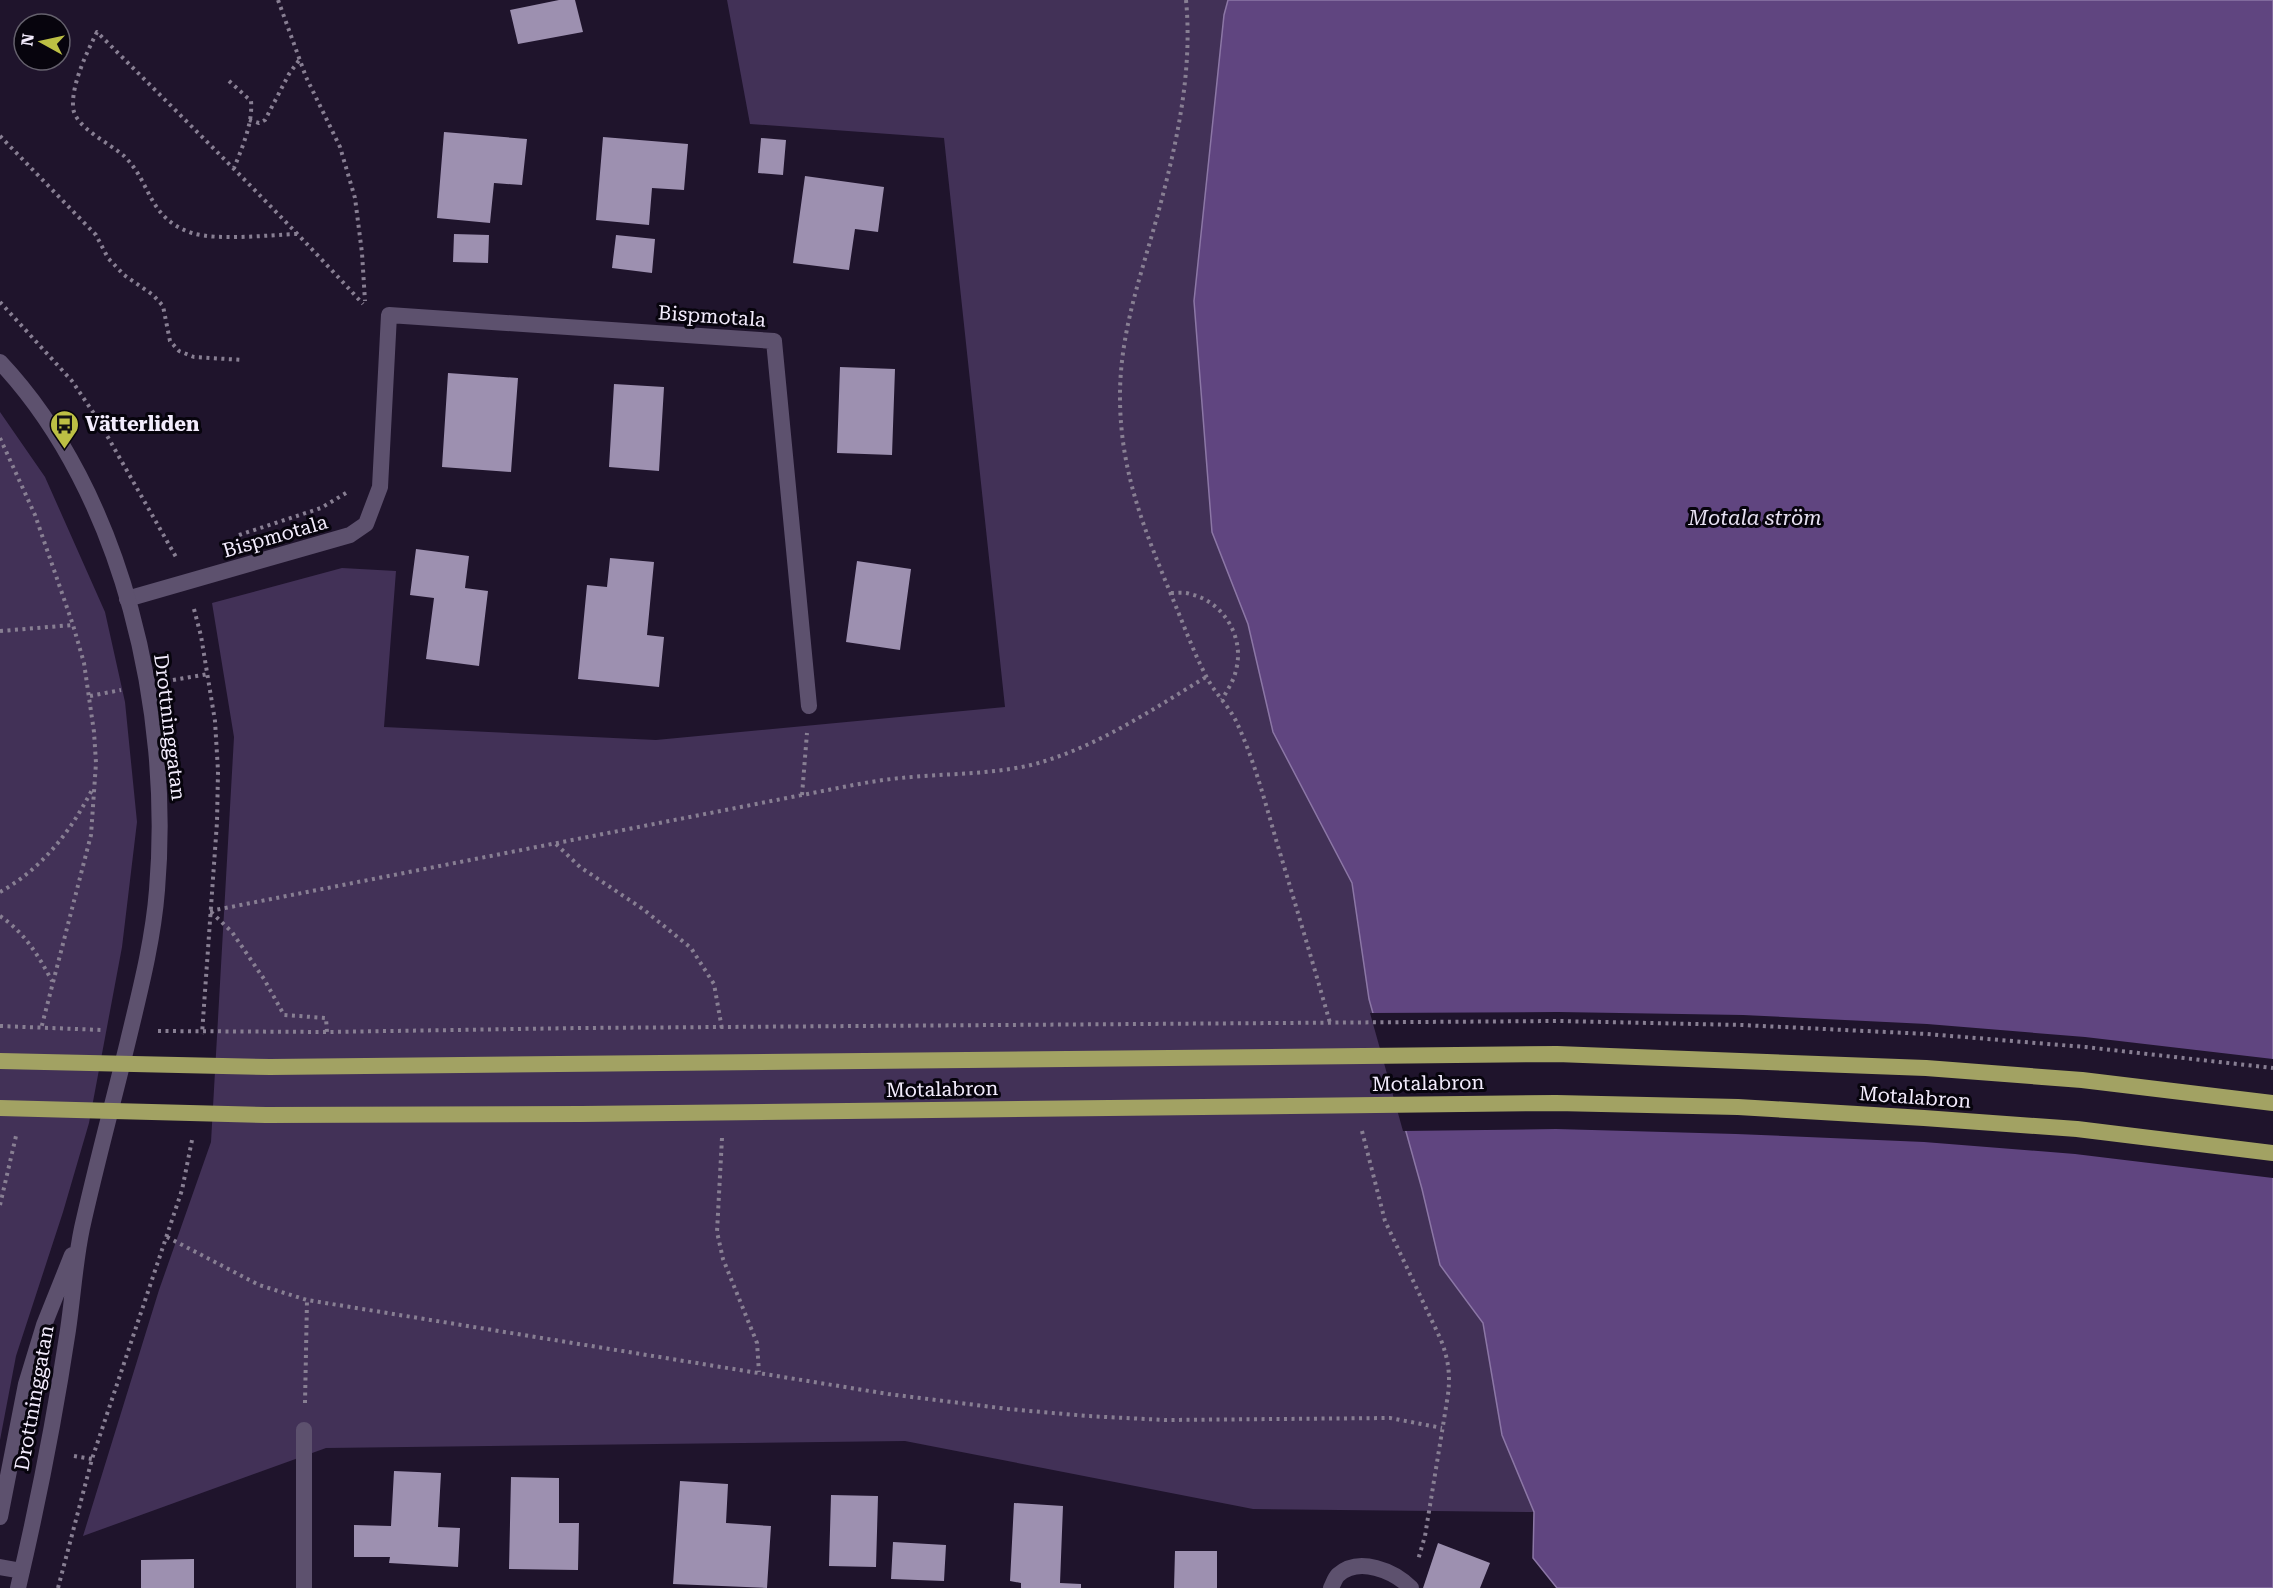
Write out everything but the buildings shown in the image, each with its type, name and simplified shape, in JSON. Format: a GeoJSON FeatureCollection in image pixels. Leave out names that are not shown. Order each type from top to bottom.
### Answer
{"type":"FeatureCollection","features":[{"type":"Feature","properties":{"kind":"highway","name":"Motalabron"},"geometry":{"type":"LineString","coordinates":[[0,1061],[270,1067],[1557,1054],[1926,1068],[2082,1080],[2273,1103]]}},
{"type":"Feature","properties":{"kind":"highway","name":"Motalabron"},"geometry":{"type":"LineString","coordinates":[[0,1108],[266,1115],[1590,1104],[1738,1107],[2066,1128],[2273,1153]]}},
{"type":"Feature","properties":{"kind":"street","name":"Bispmotala"},"geometry":{"type":"LineString","coordinates":[[127,599],[350,535],[366,524],[380,487],[389,315],[774,341],[809,705]]}},
{"type":"Feature","properties":{"kind":"street","name":"Drottninggatan"},"geometry":{"type":"LineString","coordinates":[[0,362],[37,408],[73,465],[97,515],[127,599],[146,685],[158,766],[160,820],[157,891],[144,977],[81,1232],[68,1331],[18,1588]]}},
{"type":"Feature","properties":{"kind":"street","name":"Drottninggatan"},"geometry":{"type":"LineString","coordinates":[[0,1517],[27,1384],[44,1325],[81,1232]]}},
{"type":"Feature","properties":{"kind":"street"},"geometry":{"type":"LineString","coordinates":[[304,1431],[304,1588]]}},
{"type":"Feature","properties":{"kind":"street"},"geometry":{"type":"LineString","coordinates":[[1331,1588],[1337,1576],[1357,1566],[1384,1569],[1411,1588]]}},
{"type":"Feature","properties":{"kind":"street"},"geometry":{"type":"LineString","coordinates":[[0,1567],[22,1571]]}},
{"type":"Feature","properties":{"kind":"path"},"geometry":{"type":"LineString","coordinates":[[278,0],[306,77],[340,147],[356,198],[366,307],[297,234],[234,168],[98,32],[83,64],[72,107],[76,117],[88,130],[124,157],[136,172],[159,213],[174,224],[193,233],[225,236],[297,234]]}},
{"type":"Feature","properties":{"kind":"path"},"geometry":{"type":"LineString","coordinates":[[210,911],[802,795],[898,778],[1015,768],[1043,762],[1069,753],[1107,735],[1207,677],[1134,500],[1123,452],[1120,401],[1122,359],[1128,318],[1158,216],[1183,100],[1187,60],[1186,0]]}},
{"type":"Feature","properties":{"kind":"path"},"geometry":{"type":"LineString","coordinates":[[249,120],[259,123],[265,120],[300,58]]}},
{"type":"Feature","properties":{"kind":"path"},"geometry":{"type":"LineString","coordinates":[[229,81],[251,101],[249,120],[234,168]]}},
{"type":"Feature","properties":{"kind":"path"},"geometry":{"type":"LineString","coordinates":[[0,136],[96,235],[108,258],[124,275],[153,295],[163,306],[170,341],[179,351],[194,357],[243,360]]}},
{"type":"Feature","properties":{"kind":"path"},"geometry":{"type":"LineString","coordinates":[[0,302],[72,381],[97,418],[188,583],[201,636],[215,721],[218,771],[201,1043]]}},
{"type":"Feature","properties":{"kind":"path"},"geometry":{"type":"LineString","coordinates":[[0,438],[35,515],[73,626],[90,696],[96,763],[91,835],[39,1038]]}},
{"type":"Feature","properties":{"kind":"path"},"geometry":{"type":"LineString","coordinates":[[237,536],[321,508],[345,495],[350,487]]}},
{"type":"Feature","properties":{"kind":"path"},"geometry":{"type":"LineString","coordinates":[[175,556],[186,552]]}},
{"type":"Feature","properties":{"kind":"path"},"geometry":{"type":"LineString","coordinates":[[1171,593],[1188,593],[1201,597],[1228,619],[1235,635],[1237,667],[1234,679],[1222,700]]}},
{"type":"Feature","properties":{"kind":"path"},"geometry":{"type":"LineString","coordinates":[[0,631],[73,626]]}},
{"type":"Feature","properties":{"kind":"path"},"geometry":{"type":"LineString","coordinates":[[802,795],[809,705]]}},
{"type":"Feature","properties":{"kind":"path"},"geometry":{"type":"LineString","coordinates":[[0,892],[32,871],[52,851],[81,812],[95,784]]}},
{"type":"Feature","properties":{"kind":"path"},"geometry":{"type":"LineString","coordinates":[[210,911],[232,932],[264,979],[284,1015],[326,1018],[327,1032]]}},
{"type":"Feature","properties":{"kind":"path"},"geometry":{"type":"LineString","coordinates":[[0,916],[15,926],[30,944],[52,982]]}},
{"type":"Feature","properties":{"kind":"path"},"geometry":{"type":"LineString","coordinates":[[284,1032],[581,1028]]}},
{"type":"Feature","properties":{"kind":"path"},"geometry":{"type":"LineString","coordinates":[[0,1205],[18,1127]]}},
{"type":"Feature","properties":{"kind":"path"},"geometry":{"type":"LineString","coordinates":[[58,1588],[92,1459],[182,1190],[193,1130]]}},
{"type":"Feature","properties":{"kind":"path"},"geometry":{"type":"LineString","coordinates":[[167,1237],[259,1285],[307,1300],[888,1394],[1087,1416],[1165,1420],[1390,1418],[1442,1428]]}},
{"type":"Feature","properties":{"kind":"path"},"geometry":{"type":"LineString","coordinates":[[304,1431],[307,1300]]}},
{"type":"Feature","properties":{"kind":"shaded area"},"geometry":{"type":"Polygon","coordinates":[[[727,0],[1228,0],[1224,15],[1212,532],[1248,624],[1273,732],[1352,883],[1369,999],[1422,1189],[1440,1265],[1483,1323],[1502,1435],[1534,1512],[1253,1509],[905,1441],[326,1448],[83,1536],[159,1290],[211,1142],[234,737],[212,603],[342,568],[396,571],[384,727],[656,740],[1005,707],[944,138],[750,124],[727,0]]]}},
{"type":"Feature","properties":{"kind":"shaded area"},"geometry":{"type":"Polygon","coordinates":[[[0,412],[45,477],[105,612],[125,702],[137,822],[122,947],[89,1123],[16,1356],[0,1440],[0,412]]]}},
{"type":"Feature","properties":{"kind":"water","name":"Motala ström"},"geometry":{"type":"Polygon","coordinates":[[[1228,0],[2273,0],[2273,1588],[1557,1588],[1533,1558],[1534,1512],[1502,1435],[1483,1323],[1440,1265],[1422,1189],[1369,999],[1352,883],[1273,732],[1248,624],[1212,532],[1194,301],[1224,15],[1228,0]]]}},
{"type":"Feature","properties":{"kind":"pier"},"geometry":{"type":"Polygon","coordinates":[[[1558,1012],[1743,1015],[1927,1024],[2085,1037],[2273,1059],[2273,1178],[2075,1154],[1924,1142],[1556,1129],[1403,1131],[1370,1013],[1558,1012]]]}},
{"type":"Feature","properties":{"kind":"place","name":"Vätterliden"},"geometry":{"type":"Point","coordinates":[64,450]}}]}
